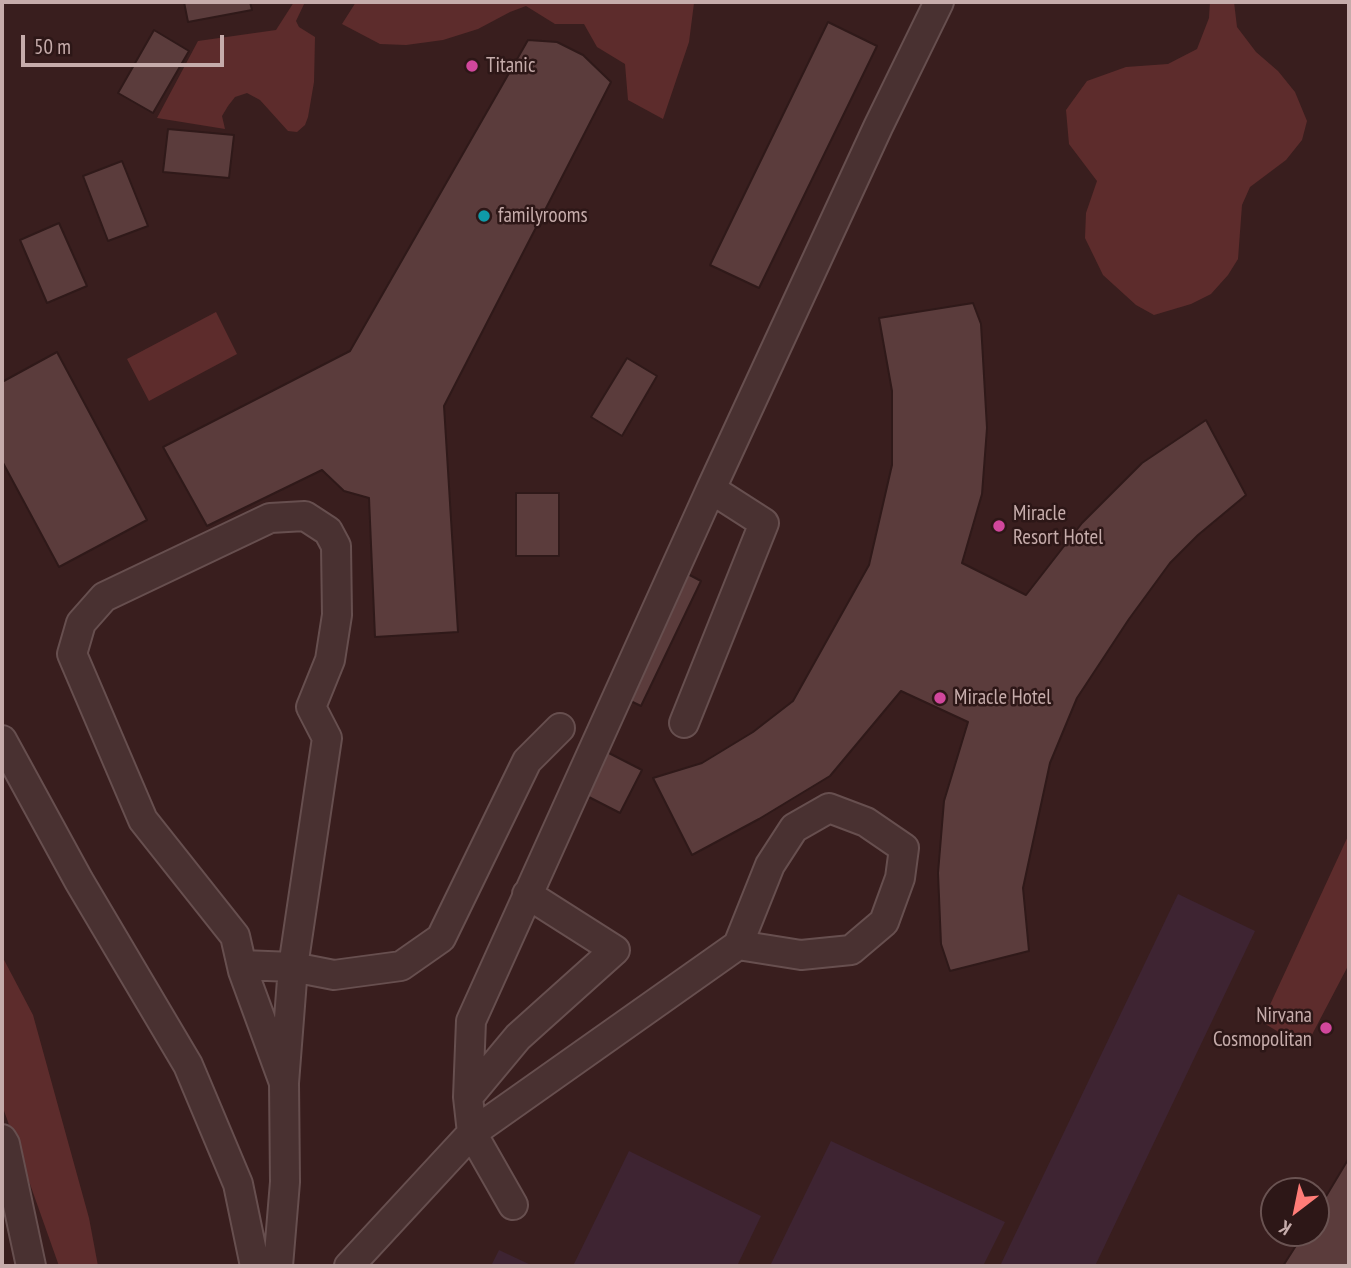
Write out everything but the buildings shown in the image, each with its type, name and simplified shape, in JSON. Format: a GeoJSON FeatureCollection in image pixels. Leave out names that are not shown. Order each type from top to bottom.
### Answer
{"type":"FeatureCollection","features":[{"type":"Feature","properties":{"kind":"lane"},"geometry":{"type":"LineString","coordinates":[[513,1205],[472,1133],[468,1097],[471,1021],[711,489],[878,127],[939,2]]}},
{"type":"Feature","properties":{"kind":"lane"},"geometry":{"type":"LineString","coordinates":[[684,723],[765,523],[711,489]]}},
{"type":"Feature","properties":{"kind":"lane"},"geometry":{"type":"LineString","coordinates":[[278,1266],[285,1182],[284,1083],[293,967],[327,738],[311,707],[330,660],[337,615],[336,546],[328,531],[305,516],[270,518],[104,597],[81,623],[72,654],[143,820],[235,936],[242,965],[284,1083]]}},
{"type":"Feature","properties":{"kind":"lane"},"geometry":{"type":"LineString","coordinates":[[242,965],[293,967],[334,975],[401,966],[441,938],[527,761],[560,728]]}},
{"type":"Feature","properties":{"kind":"lane"},"geometry":{"type":"LineString","coordinates":[[2,740],[79,881],[188,1065],[238,1184],[255,1266]]}},
{"type":"Feature","properties":{"kind":"lane"},"geometry":{"type":"LineString","coordinates":[[349,1266],[472,1133],[738,945],[770,865],[794,828],[829,808],[866,822],[904,848],[900,878],[884,922],[851,950],[801,955],[738,945]]}},
{"type":"Feature","properties":{"kind":"lane"},"geometry":{"type":"LineString","coordinates":[[468,1097],[518,1037],[615,950],[527,894]]}},
{"type":"Feature","properties":{"kind":"lane"},"geometry":{"type":"LineString","coordinates":[[2,1139],[31,1266]]}},
{"type":"Feature","properties":{"kind":"shaded area"},"geometry":{"type":"Polygon","coordinates":[[[294,2],[305,2],[296,21],[299,27],[315,37],[314,82],[308,117],[305,125],[297,132],[288,131],[260,100],[247,93],[235,97],[228,106],[222,116],[225,129],[157,118],[198,41],[276,30],[294,2]]]}},
{"type":"Feature","properties":{"kind":"shaded area"},"geometry":{"type":"Polygon","coordinates":[[[356,2],[694,3],[689,42],[663,119],[628,100],[625,64],[597,47],[584,24],[555,24],[526,6],[478,29],[443,40],[406,45],[380,44],[342,24],[356,2]]]}},
{"type":"Feature","properties":{"kind":"shaded area"},"geometry":{"type":"Polygon","coordinates":[[[1210,2],[1234,2],[1237,27],[1256,52],[1278,71],[1295,92],[1307,121],[1302,140],[1286,160],[1250,187],[1242,205],[1238,259],[1228,275],[1211,294],[1191,304],[1154,315],[1136,305],[1103,275],[1085,238],[1086,213],[1097,181],[1069,144],[1066,110],[1087,81],[1126,67],[1168,64],[1197,49],[1209,18],[1210,2]]]}},
{"type":"Feature","properties":{"kind":"shaded area"},"geometry":{"type":"Polygon","coordinates":[[[216,312],[237,354],[149,401],[127,359],[216,312]]]}},
{"type":"Feature","properties":{"kind":"shaded area"},"geometry":{"type":"Polygon","coordinates":[[[1349,834],[1349,964],[1305,1048],[1262,1022],[1349,834]]]}},
{"type":"Feature","properties":{"kind":"shaded area"},"geometry":{"type":"Polygon","coordinates":[[[1178,894],[1255,931],[1095,1266],[1000,1266],[1178,894]]]}},
{"type":"Feature","properties":{"kind":"shaded area"},"geometry":{"type":"Polygon","coordinates":[[[2,956],[33,1015],[89,1218],[98,1266],[59,1266],[2,1105],[2,956]]]}},
{"type":"Feature","properties":{"kind":"shaded area"},"geometry":{"type":"Polygon","coordinates":[[[831,1141],[1005,1222],[983,1266],[770,1266],[831,1141]]]}},
{"type":"Feature","properties":{"kind":"shaded area"},"geometry":{"type":"Polygon","coordinates":[[[629,1151],[761,1216],[737,1266],[573,1266],[629,1151]]]}},
{"type":"Feature","properties":{"kind":"shaded area"},"geometry":{"type":"Polygon","coordinates":[[[499,1250],[533,1266],[491,1266],[499,1250]]]}},
{"type":"Feature","properties":{"kind":"place","name":"Titanic"},"geometry":{"type":"Point","coordinates":[472,66]}},
{"type":"Feature","properties":{"kind":"place","name":"familyrooms"},"geometry":{"type":"Point","coordinates":[484,216]}},
{"type":"Feature","properties":{"kind":"place","name":"Miracle Resort Hotel"},"geometry":{"type":"Point","coordinates":[999,526]}},
{"type":"Feature","properties":{"kind":"place","name":"Miracle Hotel"},"geometry":{"type":"Point","coordinates":[940,698]}},
{"type":"Feature","properties":{"kind":"place","name":"Nirvana Cosmopolitan"},"geometry":{"type":"Point","coordinates":[1326,1028]}}]}
